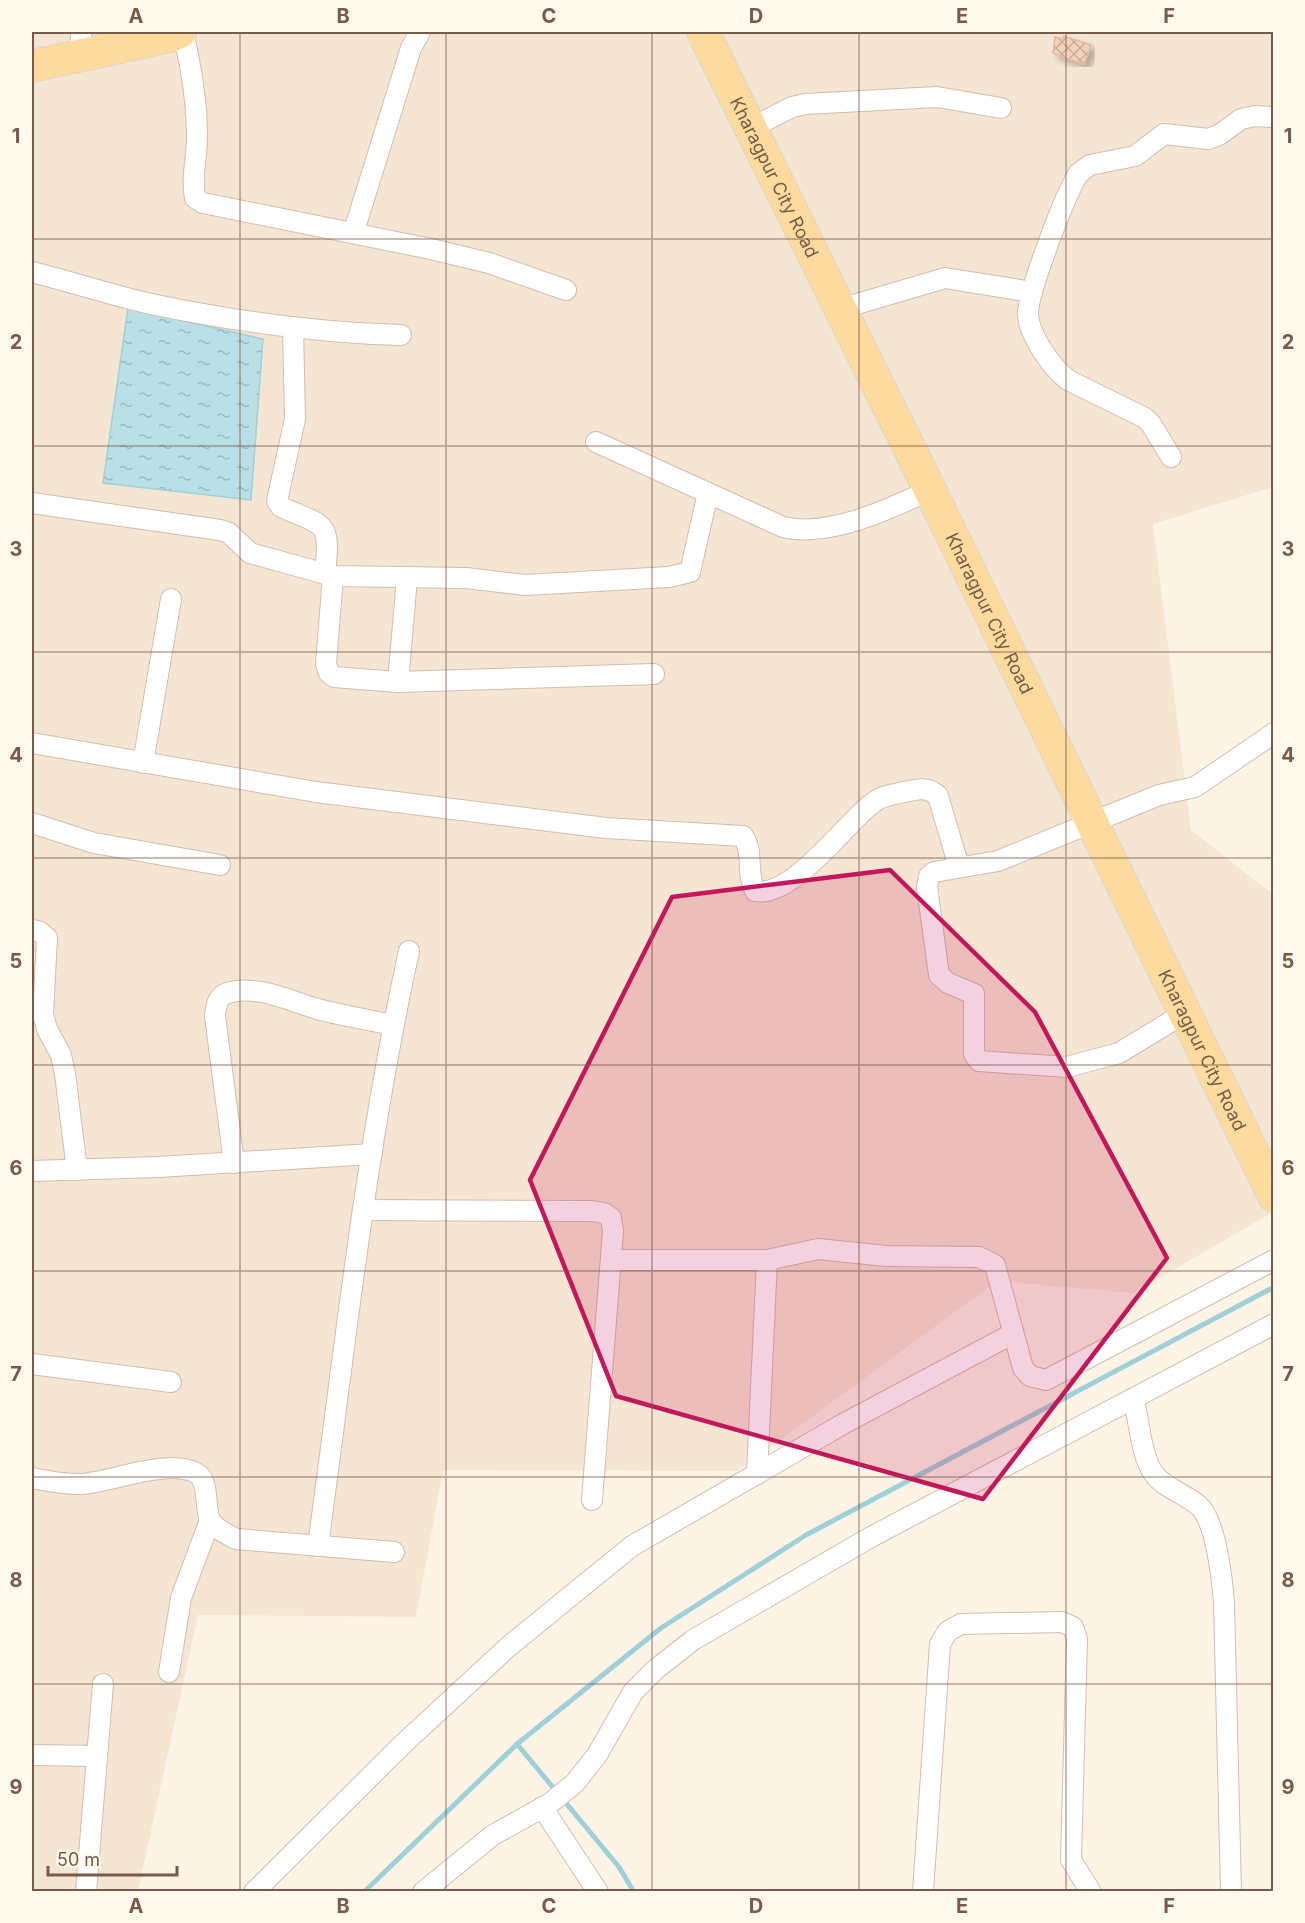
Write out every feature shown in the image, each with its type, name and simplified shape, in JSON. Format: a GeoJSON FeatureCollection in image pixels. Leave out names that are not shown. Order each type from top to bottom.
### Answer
{"type":"FeatureCollection","features":[{"type":"Feature","properties":{"kind":"main road"},"geometry":{"type":"LineString","coordinates":[[32,66],[81,43],[171,36],[182,32]]}},
{"type":"Feature","properties":{"kind":"main road","name":"Kharagpur City Road"},"geometry":{"type":"LineString","coordinates":[[703,32],[930,490],[1274,1196]]}},
{"type":"Feature","properties":{"kind":"street"},"geometry":{"type":"LineString","coordinates":[[182,32],[195,97],[197,136],[193,187],[195,198],[203,203],[354,231],[489,263],[566,290]]}},
{"type":"Feature","properties":{"kind":"street"},"geometry":{"type":"LineString","coordinates":[[354,231],[411,48],[420,32]]}},
{"type":"Feature","properties":{"kind":"street"},"geometry":{"type":"LineString","coordinates":[[751,128],[792,107],[805,104],[937,97],[1001,108]]}},
{"type":"Feature","properties":{"kind":"street"},"geometry":{"type":"LineString","coordinates":[[1172,458],[1145,418],[1068,380],[1058,372],[1030,326],[1028,314],[1032,292],[1079,173],[1090,165],[1135,156],[1164,134],[1208,139],[1220,135],[1241,119],[1255,116],[1274,117]]}},
{"type":"Feature","properties":{"kind":"street"},"geometry":{"type":"LineString","coordinates":[[32,273],[152,304],[244,322],[360,334],[401,335]]}},
{"type":"Feature","properties":{"kind":"street"},"geometry":{"type":"LineString","coordinates":[[840,309],[945,278],[1032,292]]}},
{"type":"Feature","properties":{"kind":"street"},"geometry":{"type":"LineString","coordinates":[[293,327],[294,419],[277,501],[281,507],[320,524],[326,531],[329,575],[328,673],[343,679],[398,682],[654,674]]}},
{"type":"Feature","properties":{"kind":"street"},"geometry":{"type":"LineString","coordinates":[[596,442],[783,527],[799,531],[868,516],[930,490]]}},
{"type":"Feature","properties":{"kind":"street"},"geometry":{"type":"LineString","coordinates":[[32,503],[220,530],[229,533],[250,553],[329,575],[466,578],[525,585],[681,575],[690,572],[693,567],[708,493]]}},
{"type":"Feature","properties":{"kind":"street"},"geometry":{"type":"LineString","coordinates":[[398,682],[407,578]]}},
{"type":"Feature","properties":{"kind":"street"},"geometry":{"type":"LineString","coordinates":[[143,762],[171,599]]}},
{"type":"Feature","properties":{"kind":"street"},"geometry":{"type":"LineString","coordinates":[[1185,1012],[1119,1053],[1067,1067],[979,1061],[974,1054],[974,994],[948,983],[939,975],[927,887],[929,876],[934,872],[998,861],[1159,795],[1195,787],[1274,733]]}},
{"type":"Feature","properties":{"kind":"street"},"geometry":{"type":"LineString","coordinates":[[32,743],[316,792],[572,823],[742,836],[748,843],[752,885],[755,891],[764,893],[800,873],[874,802],[921,789],[931,790],[938,796],[959,867]]}},
{"type":"Feature","properties":{"kind":"street"},"geometry":{"type":"LineString","coordinates":[[32,823],[94,843],[220,865]]}},
{"type":"Feature","properties":{"kind":"street"},"geometry":{"type":"LineString","coordinates":[[32,930],[40,932],[47,938],[43,1014],[63,1064],[77,1170]]}},
{"type":"Feature","properties":{"kind":"street"},"geometry":{"type":"LineString","coordinates":[[318,1546],[372,1154],[393,1025],[409,951]]}},
{"type":"Feature","properties":{"kind":"street"},"geometry":{"type":"LineString","coordinates":[[234,1163],[215,1016],[216,1004],[221,996],[231,992],[258,993],[393,1025]]}},
{"type":"Feature","properties":{"kind":"street"},"geometry":{"type":"LineString","coordinates":[[32,1171],[234,1163],[372,1154]]}},
{"type":"Feature","properties":{"kind":"street"},"geometry":{"type":"LineString","coordinates":[[364,1210],[604,1213],[611,1218],[611,1260],[592,1500]]}},
{"type":"Feature","properties":{"kind":"street"},"geometry":{"type":"LineString","coordinates":[[611,1260],[767,1260],[818,1249],[886,1256],[978,1257],[989,1260],[995,1265],[1023,1368],[1030,1376],[1046,1380],[1057,1377],[1274,1260]]}},
{"type":"Feature","properties":{"kind":"street"},"geometry":{"type":"LineString","coordinates":[[757,1474],[767,1260]]}},
{"type":"Feature","properties":{"kind":"street"},"geometry":{"type":"LineString","coordinates":[[423,1892],[493,1834],[546,1806],[575,1783],[597,1755],[633,1692],[693,1640],[871,1537],[1274,1324]]}},
{"type":"Feature","properties":{"kind":"street"},"geometry":{"type":"LineString","coordinates":[[254,1892],[403,1744],[508,1647],[632,1546],[843,1424],[1012,1334]]}},
{"type":"Feature","properties":{"kind":"street"},"geometry":{"type":"LineString","coordinates":[[32,1364],[171,1382]]}},
{"type":"Feature","properties":{"kind":"street"},"geometry":{"type":"LineString","coordinates":[[1134,1399],[1148,1462],[1153,1473],[1200,1506],[1208,1517],[1221,1578],[1224,1602],[1231,1892]]}},
{"type":"Feature","properties":{"kind":"street"},"geometry":{"type":"LineString","coordinates":[[32,1478],[83,1484],[133,1472],[184,1469],[196,1473],[202,1479],[210,1520],[219,1530],[236,1539],[394,1552]]}},
{"type":"Feature","properties":{"kind":"street"},"geometry":{"type":"LineString","coordinates":[[169,1672],[181,1598],[210,1520]]}},
{"type":"Feature","properties":{"kind":"street"},"geometry":{"type":"LineString","coordinates":[[923,1892],[940,1644],[948,1631],[961,1624],[1062,1622],[1073,1627],[1077,1639],[1071,1860],[1091,1892]]}},
{"type":"Feature","properties":{"kind":"street"},"geometry":{"type":"LineString","coordinates":[[86,1892],[103,1684]]}},
{"type":"Feature","properties":{"kind":"street"},"geometry":{"type":"LineString","coordinates":[[32,1755],[96,1756]]}},
{"type":"Feature","properties":{"kind":"street"},"geometry":{"type":"LineString","coordinates":[[546,1806],[592,1889]]}},
{"type":"Feature","properties":{"kind":"highlighted area"},"geometry":{"type":"Polygon","coordinates":[[[890,870],[1035,1012],[1167,1258],[983,1499],[801,1446],[616,1396],[530,1180],[672,897],[890,870]]]}},
{"type":"Feature","properties":{"kind":"shaded area"},"geometry":{"type":"Polygon","coordinates":[[[32,32],[1273,32],[1273,487],[1153,524],[1191,830],[1273,894],[1273,1212],[1134,1293],[997,1281],[738,1471],[443,1470],[416,1617],[198,1615],[138,1891],[32,1892],[32,32]]]}},
{"type":"Feature","properties":{"kind":"water"},"geometry":{"type":"Polygon","coordinates":[[[128,308],[263,339],[251,500],[103,483],[128,308]]]}},
{"type":"Feature","properties":{"kind":"building"},"geometry":{"type":"Polygon","coordinates":[[[1064,36],[1091,45],[1084,64],[1053,53],[1055,37],[1063,39],[1064,36]]]}},
{"type":"Feature","properties":{"kind":"waterway"},"geometry":{"type":"LineString","coordinates":[[364,1892],[517,1744],[661,1628],[806,1535],[1274,1287]]}},
{"type":"Feature","properties":{"kind":"waterway"},"geometry":{"type":"LineString","coordinates":[[517,1744],[619,1867],[634,1892]]}}]}
